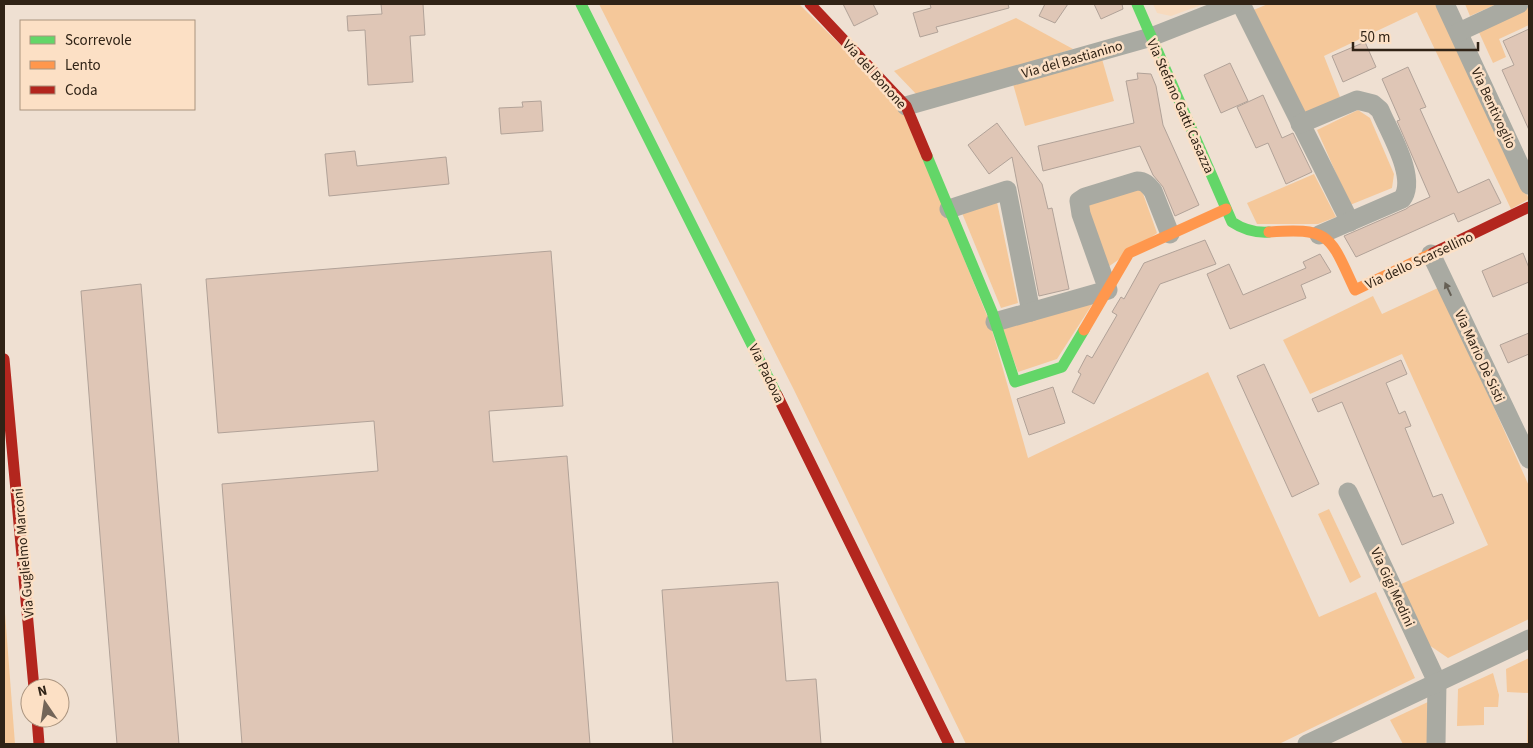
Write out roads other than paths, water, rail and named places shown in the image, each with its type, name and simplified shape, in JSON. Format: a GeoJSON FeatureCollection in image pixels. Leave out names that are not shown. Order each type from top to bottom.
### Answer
{"type":"FeatureCollection","features":[{"type":"Feature","properties":{"kind":"street","name":"Via Padova"},"geometry":{"type":"LineString","coordinates":[[582,4],[949,744]]}},
{"type":"Feature","properties":{"kind":"street","name":"Via del Bonone"},"geometry":{"type":"LineString","coordinates":[[810,4],[906,106],[996,322],[1015,382],[1062,367],[1108,290]]}},
{"type":"Feature","properties":{"kind":"street","name":"Via Stefano Gatti Casazza"},"geometry":{"type":"LineString","coordinates":[[1137,4],[1226,209]]}},
{"type":"Feature","properties":{"kind":"street","name":"Via del Bastianino"},"geometry":{"type":"LineString","coordinates":[[906,106],[1151,37],[1235,4]]}},
{"type":"Feature","properties":{"kind":"street"},"geometry":{"type":"LineString","coordinates":[[1241,4],[1350,222]]}},
{"type":"Feature","properties":{"kind":"street","name":"Via Bentivoglio"},"geometry":{"type":"LineString","coordinates":[[1446,4],[1529,185]]}},
{"type":"Feature","properties":{"kind":"street"},"geometry":{"type":"LineString","coordinates":[[1458,32],[1519,4]]}},
{"type":"Feature","properties":{"kind":"street"},"geometry":{"type":"LineString","coordinates":[[996,322],[1108,290],[1129,253],[1226,209],[1232,222],[1243,230],[1256,232],[1296,230],[1319,235],[1396,202],[1406,193],[1407,177],[1404,166],[1380,110],[1373,104],[1357,100],[1300,124]]}},
{"type":"Feature","properties":{"kind":"street"},"geometry":{"type":"LineString","coordinates":[[1108,290],[1081,214],[1079,201],[1085,197],[1142,181],[1153,191],[1170,234]]}},
{"type":"Feature","properties":{"kind":"street"},"geometry":{"type":"LineString","coordinates":[[949,209],[1007,190],[1031,312]]}},
{"type":"Feature","properties":{"kind":"street","name":"Via dello Scarsellino"},"geometry":{"type":"LineString","coordinates":[[1319,235],[1329,241],[1334,248],[1355,290],[1529,207]]}},
{"type":"Feature","properties":{"kind":"street","name":"Via Mario Dè Sisti"},"geometry":{"type":"LineString","coordinates":[[1431,254],[1529,459]]}},
{"type":"Feature","properties":{"kind":"street","name":"Via Guglielmo Marconi"},"geometry":{"type":"LineString","coordinates":[[4,359],[33,678]]}},
{"type":"Feature","properties":{"kind":"street","name":"Via Gigi Medini"},"geometry":{"type":"LineString","coordinates":[[1348,492],[1438,682]]}},
{"type":"Feature","properties":{"kind":"street"},"geometry":{"type":"LineString","coordinates":[[1307,744],[1529,639]]}},
{"type":"Feature","properties":{"kind":"street"},"geometry":{"type":"LineString","coordinates":[[1436,744],[1438,682]]}},
{"type":"Feature","properties":{"kind":"street"},"geometry":{"type":"LineString","coordinates":[[38,728],[39,744]]}}]}
